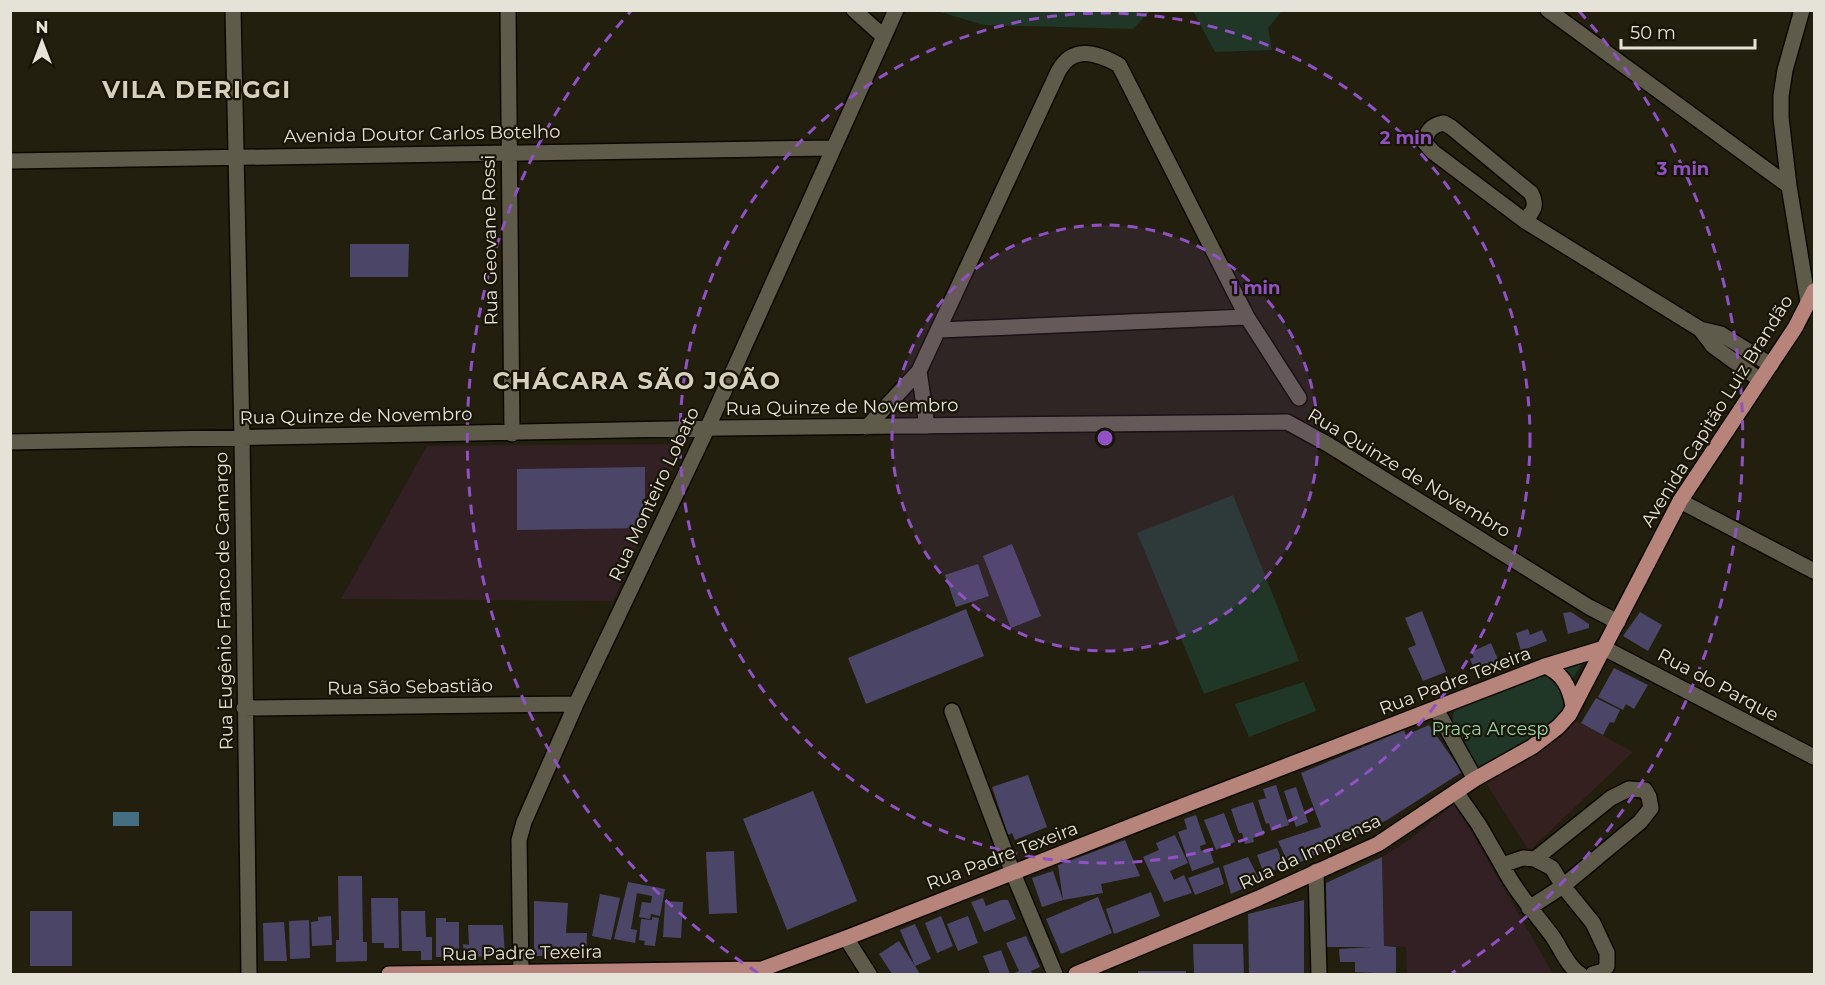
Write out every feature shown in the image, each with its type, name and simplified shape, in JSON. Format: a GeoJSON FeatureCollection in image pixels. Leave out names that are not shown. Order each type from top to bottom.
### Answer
{"type":"FeatureCollection","features":[{"type":"Feature","properties":{"kind":"main road","name":"Avenida Capitão Luiz Brandão"},"geometry":{"type":"LineString","coordinates":[[1604,648],[1680,501],[1771,365],[1811,296]]}},
{"type":"Feature","properties":{"kind":"main road","name":"Rua Padre Texeira"},"geometry":{"type":"LineString","coordinates":[[389,975],[762,969],[1545,666],[1604,648]]}},
{"type":"Feature","properties":{"kind":"main road","name":"Rua da Imprensa"},"geometry":{"type":"LineString","coordinates":[[1076,975],[1378,844],[1475,779],[1532,747],[1558,727],[1569,715],[1604,648]]}},
{"type":"Feature","properties":{"kind":"main road"},"geometry":{"type":"LineString","coordinates":[[1545,666],[1556,670],[1570,689],[1573,706]]}},
{"type":"Feature","properties":{"kind":"street","name":"Rua Eugênio Franco de Camargo"},"geometry":{"type":"LineString","coordinates":[[233,10],[242,437],[249,975]]}},
{"type":"Feature","properties":{"kind":"street","name":"Rua Geovane Rossi"},"geometry":{"type":"LineString","coordinates":[[508,10],[512,434]]}},
{"type":"Feature","properties":{"kind":"street"},"geometry":{"type":"LineString","coordinates":[[854,10],[884,37]]}},
{"type":"Feature","properties":{"kind":"street","name":"Rua Monteiro Lobato"},"geometry":{"type":"LineString","coordinates":[[520,974],[519,840],[524,822],[576,704],[707,429],[896,10]]}},
{"type":"Feature","properties":{"kind":"street"},"geometry":{"type":"LineString","coordinates":[[1548,10],[1789,186]]}},
{"type":"Feature","properties":{"kind":"street"},"geometry":{"type":"LineString","coordinates":[[1802,10],[1785,70],[1781,96],[1783,143],[1789,186],[1811,296]]}},
{"type":"Feature","properties":{"kind":"street"},"geometry":{"type":"LineString","coordinates":[[867,427],[919,371],[1058,72],[1063,62],[1074,54],[1106,57],[1119,65],[1247,317],[1299,399]]}},
{"type":"Feature","properties":{"kind":"street"},"geometry":{"type":"LineString","coordinates":[[1525,221],[1535,209],[1535,200],[1531,193],[1451,127],[1444,123],[1431,129],[1426,136],[1425,143],[1433,152],[1525,221],[1700,329],[1721,334],[1771,365]]}},
{"type":"Feature","properties":{"kind":"street","name":"Avenida Doutor Carlos Botelho"},"geometry":{"type":"LineString","coordinates":[[10,162],[833,148]]}},
{"type":"Feature","properties":{"kind":"street"},"geometry":{"type":"LineString","coordinates":[[939,330],[1247,317]]}},
{"type":"Feature","properties":{"kind":"street"},"geometry":{"type":"LineString","coordinates":[[1700,329],[1713,346],[1760,380]]}},
{"type":"Feature","properties":{"kind":"street"},"geometry":{"type":"LineString","coordinates":[[919,371],[927,426]]}},
{"type":"Feature","properties":{"kind":"street","name":"Rua Quinze de Novembro"},"geometry":{"type":"LineString","coordinates":[[10,442],[707,429],[1287,422],[1329,445],[1579,601],[1618,622]]}},
{"type":"Feature","properties":{"kind":"street"},"geometry":{"type":"LineString","coordinates":[[1680,501],[1815,571]]}},
{"type":"Feature","properties":{"kind":"street","name":"Rua do Parque"},"geometry":{"type":"LineString","coordinates":[[1604,648],[1815,757]]}},
{"type":"Feature","properties":{"kind":"street","name":"Rua São Sebastião"},"geometry":{"type":"LineString","coordinates":[[244,708],[576,704]]}},
{"type":"Feature","properties":{"kind":"street"},"geometry":{"type":"LineString","coordinates":[[1436,709],[1475,779]]}},
{"type":"Feature","properties":{"kind":"street"},"geometry":{"type":"LineString","coordinates":[[952,711],[1013,873],[1055,975]]}},
{"type":"Feature","properties":{"kind":"street"},"geometry":{"type":"LineString","coordinates":[[1529,908],[1563,886],[1640,822],[1651,808],[1645,790],[1629,789],[1611,798],[1535,859]]}},
{"type":"Feature","properties":{"kind":"street"},"geometry":{"type":"LineString","coordinates":[[1456,792],[1479,825],[1513,885],[1571,966],[1580,975]]}},
{"type":"Feature","properties":{"kind":"street"},"geometry":{"type":"LineString","coordinates":[[1502,865],[1523,858],[1535,859],[1552,868],[1563,886],[1593,923],[1607,953],[1607,966],[1593,975]]}},
{"type":"Feature","properties":{"kind":"street"},"geometry":{"type":"LineString","coordinates":[[1316,871],[1319,975]]}},
{"type":"Feature","properties":{"kind":"street"},"geometry":{"type":"LineString","coordinates":[[846,938],[869,975]]}},
{"type":"Feature","properties":{"kind":"shaded area"},"geometry":{"type":"Polygon","coordinates":[[[682,444],[613,601],[341,599],[427,446],[682,444]]]}},
{"type":"Feature","properties":{"kind":"shaded area"},"geometry":{"type":"Polygon","coordinates":[[[1571,718],[1633,752],[1529,851],[1486,783],[1557,732],[1571,718]]]}},
{"type":"Feature","properties":{"kind":"shaded area"},"geometry":{"type":"Polygon","coordinates":[[[1455,803],[1553,974],[1407,974],[1406,947],[1384,946],[1382,857],[1409,840],[1455,803]]]}},
{"type":"Feature","properties":{"kind":"green space"},"geometry":{"type":"Polygon","coordinates":[[[937,11],[1150,11],[1133,29],[984,25],[937,11]]]}},
{"type":"Feature","properties":{"kind":"green space"},"geometry":{"type":"Polygon","coordinates":[[[1193,11],[1282,11],[1268,28],[1272,50],[1215,52],[1193,11]]]}},
{"type":"Feature","properties":{"kind":"green space"},"geometry":{"type":"Polygon","coordinates":[[[1233,495],[1299,661],[1204,694],[1137,533],[1233,495]]]}},
{"type":"Feature","properties":{"kind":"green space"},"geometry":{"type":"Polygon","coordinates":[[[1585,659],[1570,683],[1557,668],[1585,659]]]}},
{"type":"Feature","properties":{"kind":"green space","name":"Praça Arcesp"},"geometry":{"type":"Polygon","coordinates":[[[1550,673],[1566,696],[1566,707],[1560,722],[1477,772],[1455,734],[1453,717],[1455,709],[1537,675],[1550,673]]]}},
{"type":"Feature","properties":{"kind":"green space"},"geometry":{"type":"Polygon","coordinates":[[[1304,682],[1316,711],[1249,737],[1235,704],[1304,682]]]}},
{"type":"Feature","properties":{"kind":"water"},"geometry":{"type":"Polygon","coordinates":[[[113,812],[139,812],[139,826],[113,826],[113,812]]]}},
{"type":"Feature","properties":{"kind":"building"},"geometry":{"type":"Polygon","coordinates":[[[350,244],[409,244],[408,277],[350,277],[350,244]]]}},
{"type":"Feature","properties":{"kind":"building"},"geometry":{"type":"Polygon","coordinates":[[[645,467],[645,528],[517,530],[517,469],[645,467]]]}},
{"type":"Feature","properties":{"kind":"building"},"geometry":{"type":"Polygon","coordinates":[[[1012,544],[1041,616],[1011,628],[983,556],[1012,544]]]}},
{"type":"Feature","properties":{"kind":"building"},"geometry":{"type":"Polygon","coordinates":[[[978,564],[989,596],[956,607],[945,575],[978,564]]]}},
{"type":"Feature","properties":{"kind":"building"},"geometry":{"type":"Polygon","coordinates":[[[966,609],[984,656],[866,704],[848,658],[966,609]]]}},
{"type":"Feature","properties":{"kind":"building"},"geometry":{"type":"Polygon","coordinates":[[[1422,611],[1446,672],[1423,681],[1408,648],[1416,645],[1405,618],[1422,611]]]}},
{"type":"Feature","properties":{"kind":"building"},"geometry":{"type":"Polygon","coordinates":[[[1571,612],[1589,624],[1589,628],[1568,634],[1563,613],[1571,612]]]}},
{"type":"Feature","properties":{"kind":"building"},"geometry":{"type":"Polygon","coordinates":[[[1640,612],[1662,625],[1648,651],[1623,636],[1640,612]]]}},
{"type":"Feature","properties":{"kind":"building"},"geometry":{"type":"Polygon","coordinates":[[[1528,629],[1530,635],[1542,630],[1547,641],[1521,651],[1516,633],[1528,629]]]}},
{"type":"Feature","properties":{"kind":"building"},"geometry":{"type":"Polygon","coordinates":[[[1491,643],[1499,662],[1475,671],[1470,659],[1474,657],[1471,652],[1491,643]]]}},
{"type":"Feature","properties":{"kind":"building"},"geometry":{"type":"Polygon","coordinates":[[[1614,668],[1648,685],[1634,709],[1626,704],[1623,710],[1598,697],[1614,668]]]}},
{"type":"Feature","properties":{"kind":"building"},"geometry":{"type":"Polygon","coordinates":[[[1596,698],[1620,710],[1614,723],[1610,722],[1603,735],[1581,723],[1596,698]]]}},
{"type":"Feature","properties":{"kind":"building"},"geometry":{"type":"Polygon","coordinates":[[[1429,725],[1462,772],[1387,820],[1290,867],[1278,841],[1321,827],[1301,773],[1404,730],[1406,735],[1429,725]]]}},
{"type":"Feature","properties":{"kind":"building"},"geometry":{"type":"Polygon","coordinates":[[[1028,775],[1047,827],[1015,840],[1012,833],[1008,835],[992,787],[1028,775]]]}},
{"type":"Feature","properties":{"kind":"building"},"geometry":{"type":"Polygon","coordinates":[[[1276,785],[1289,825],[1271,831],[1269,823],[1266,824],[1258,800],[1266,798],[1263,789],[1276,785]]]}},
{"type":"Feature","properties":{"kind":"building"},"geometry":{"type":"Polygon","coordinates":[[[1296,787],[1308,822],[1296,827],[1284,791],[1296,787]]]}},
{"type":"Feature","properties":{"kind":"building"},"geometry":{"type":"Polygon","coordinates":[[[813,791],[857,901],[787,930],[743,819],[813,791]]]}},
{"type":"Feature","properties":{"kind":"building"},"geometry":{"type":"Polygon","coordinates":[[[1253,802],[1264,835],[1253,838],[1254,842],[1245,844],[1231,809],[1253,802]]]}},
{"type":"Feature","properties":{"kind":"building"},"geometry":{"type":"Polygon","coordinates":[[[1224,813],[1235,842],[1216,850],[1204,820],[1224,813]]]}},
{"type":"Feature","properties":{"kind":"building"},"geometry":{"type":"Polygon","coordinates":[[[1196,815],[1206,844],[1200,846],[1201,851],[1209,848],[1214,863],[1192,871],[1178,832],[1187,829],[1184,819],[1196,815]]]}},
{"type":"Feature","properties":{"kind":"building"},"geometry":{"type":"Polygon","coordinates":[[[1175,835],[1188,863],[1170,871],[1174,880],[1184,875],[1192,893],[1164,902],[1143,857],[1159,850],[1156,843],[1175,835]]]}},
{"type":"Feature","properties":{"kind":"building"},"geometry":{"type":"Polygon","coordinates":[[[1125,840],[1140,876],[1101,884],[1103,893],[1063,900],[1058,865],[1125,840]]]}},
{"type":"Feature","properties":{"kind":"building"},"geometry":{"type":"Polygon","coordinates":[[[1277,848],[1284,866],[1264,874],[1257,855],[1277,848]]]}},
{"type":"Feature","properties":{"kind":"building"},"geometry":{"type":"Polygon","coordinates":[[[734,851],[737,913],[709,914],[706,852],[734,851]]]}},
{"type":"Feature","properties":{"kind":"building"},"geometry":{"type":"Polygon","coordinates":[[[1248,857],[1260,881],[1231,894],[1223,866],[1248,857]]]}},
{"type":"Feature","properties":{"kind":"building"},"geometry":{"type":"Polygon","coordinates":[[[1382,857],[1384,946],[1396,947],[1396,974],[1355,972],[1355,962],[1340,962],[1339,949],[1372,947],[1327,947],[1326,883],[1382,857]]]}},
{"type":"Feature","properties":{"kind":"building"},"geometry":{"type":"Polygon","coordinates":[[[1219,867],[1224,884],[1195,895],[1188,878],[1219,867]]]}},
{"type":"Feature","properties":{"kind":"building"},"geometry":{"type":"Polygon","coordinates":[[[1053,871],[1063,900],[1042,907],[1032,878],[1053,871]]]}},
{"type":"Feature","properties":{"kind":"building"},"geometry":{"type":"Polygon","coordinates":[[[338,876],[362,876],[363,942],[367,942],[367,961],[336,962],[336,940],[339,940],[338,876]]]}},
{"type":"Feature","properties":{"kind":"building"},"geometry":{"type":"Polygon","coordinates":[[[628,882],[665,889],[660,916],[651,914],[650,919],[639,917],[642,902],[651,903],[652,896],[637,893],[631,929],[637,930],[635,943],[614,939],[628,882]]]}},
{"type":"Feature","properties":{"kind":"building"},"geometry":{"type":"Polygon","coordinates":[[[1151,892],[1160,916],[1114,934],[1106,909],[1151,892]]]}},
{"type":"Feature","properties":{"kind":"building"},"geometry":{"type":"Polygon","coordinates":[[[600,894],[620,898],[611,940],[592,936],[600,894]]]}},
{"type":"Feature","properties":{"kind":"building"},"geometry":{"type":"Polygon","coordinates":[[[1098,897],[1112,933],[1061,954],[1046,919],[1098,897]]]}},
{"type":"Feature","properties":{"kind":"building"},"geometry":{"type":"Polygon","coordinates":[[[371,898],[398,898],[399,948],[384,948],[384,943],[372,943],[371,898]]]}},
{"type":"Feature","properties":{"kind":"building"},"geometry":{"type":"Polygon","coordinates":[[[983,898],[986,906],[1001,900],[1008,900],[1016,919],[984,932],[971,902],[983,898]]]}},
{"type":"Feature","properties":{"kind":"building"},"geometry":{"type":"Polygon","coordinates":[[[1304,900],[1304,974],[1249,974],[1248,914],[1304,900]]]}},
{"type":"Feature","properties":{"kind":"building"},"geometry":{"type":"Polygon","coordinates":[[[534,901],[568,903],[566,933],[587,933],[586,956],[534,956],[534,901]]]}},
{"type":"Feature","properties":{"kind":"building"},"geometry":{"type":"Polygon","coordinates":[[[665,901],[683,902],[681,938],[663,937],[665,901]]]}},
{"type":"Feature","properties":{"kind":"building"},"geometry":{"type":"Polygon","coordinates":[[[30,911],[72,911],[72,966],[30,966],[30,911]]]}},
{"type":"Feature","properties":{"kind":"building"},"geometry":{"type":"Polygon","coordinates":[[[401,911],[425,911],[426,937],[432,937],[432,960],[421,960],[421,951],[402,951],[401,911]]]}},
{"type":"Feature","properties":{"kind":"building"},"geometry":{"type":"Polygon","coordinates":[[[331,916],[332,945],[312,946],[311,922],[318,921],[318,917],[331,916]]]}},
{"type":"Feature","properties":{"kind":"building"},"geometry":{"type":"Polygon","coordinates":[[[941,916],[953,946],[937,953],[925,923],[941,916]]]}},
{"type":"Feature","properties":{"kind":"building"},"geometry":{"type":"Polygon","coordinates":[[[968,916],[978,943],[958,951],[947,924],[968,916]]]}},
{"type":"Feature","properties":{"kind":"building"},"geometry":{"type":"Polygon","coordinates":[[[652,917],[659,918],[655,946],[644,945],[645,941],[639,940],[641,919],[652,920],[652,917]]]}},
{"type":"Feature","properties":{"kind":"building"},"geometry":{"type":"Polygon","coordinates":[[[436,918],[446,918],[446,922],[459,922],[459,957],[436,957],[436,918]]]}},
{"type":"Feature","properties":{"kind":"building"},"geometry":{"type":"Polygon","coordinates":[[[309,920],[310,958],[290,959],[289,921],[309,920]]]}},
{"type":"Feature","properties":{"kind":"building"},"geometry":{"type":"Polygon","coordinates":[[[284,922],[287,961],[264,961],[263,923],[284,922]]]}},
{"type":"Feature","properties":{"kind":"building"},"geometry":{"type":"Polygon","coordinates":[[[915,924],[931,959],[915,966],[900,930],[915,924]]]}},
{"type":"Feature","properties":{"kind":"building"},"geometry":{"type":"Polygon","coordinates":[[[468,925],[503,925],[505,956],[464,957],[463,944],[469,945],[468,925]]]}},
{"type":"Feature","properties":{"kind":"building"},"geometry":{"type":"Polygon","coordinates":[[[1026,936],[1040,967],[1031,971],[1033,974],[1015,974],[1019,971],[1006,943],[1026,936]]]}},
{"type":"Feature","properties":{"kind":"building"},"geometry":{"type":"Polygon","coordinates":[[[899,941],[920,974],[892,974],[879,954],[899,941]]]}},
{"type":"Feature","properties":{"kind":"building"},"geometry":{"type":"Polygon","coordinates":[[[1193,944],[1243,944],[1244,974],[1194,974],[1193,944]]]}},
{"type":"Feature","properties":{"kind":"building"},"geometry":{"type":"Polygon","coordinates":[[[1001,950],[1010,974],[990,974],[983,956],[1001,950]]]}},
{"type":"Feature","properties":{"kind":"building"},"geometry":{"type":"Polygon","coordinates":[[[1138,971],[1186,971],[1186,974],[1138,974],[1138,971]]]}},
{"type":"Feature","properties":{"kind":"district","name":"VILA DERIGGI"},"geometry":{"type":"Point","coordinates":[197,89]}},
{"type":"Feature","properties":{"kind":"district","name":"CHÁCARA SÃO JOÃO"},"geometry":{"type":"Point","coordinates":[637,380]}}]}
